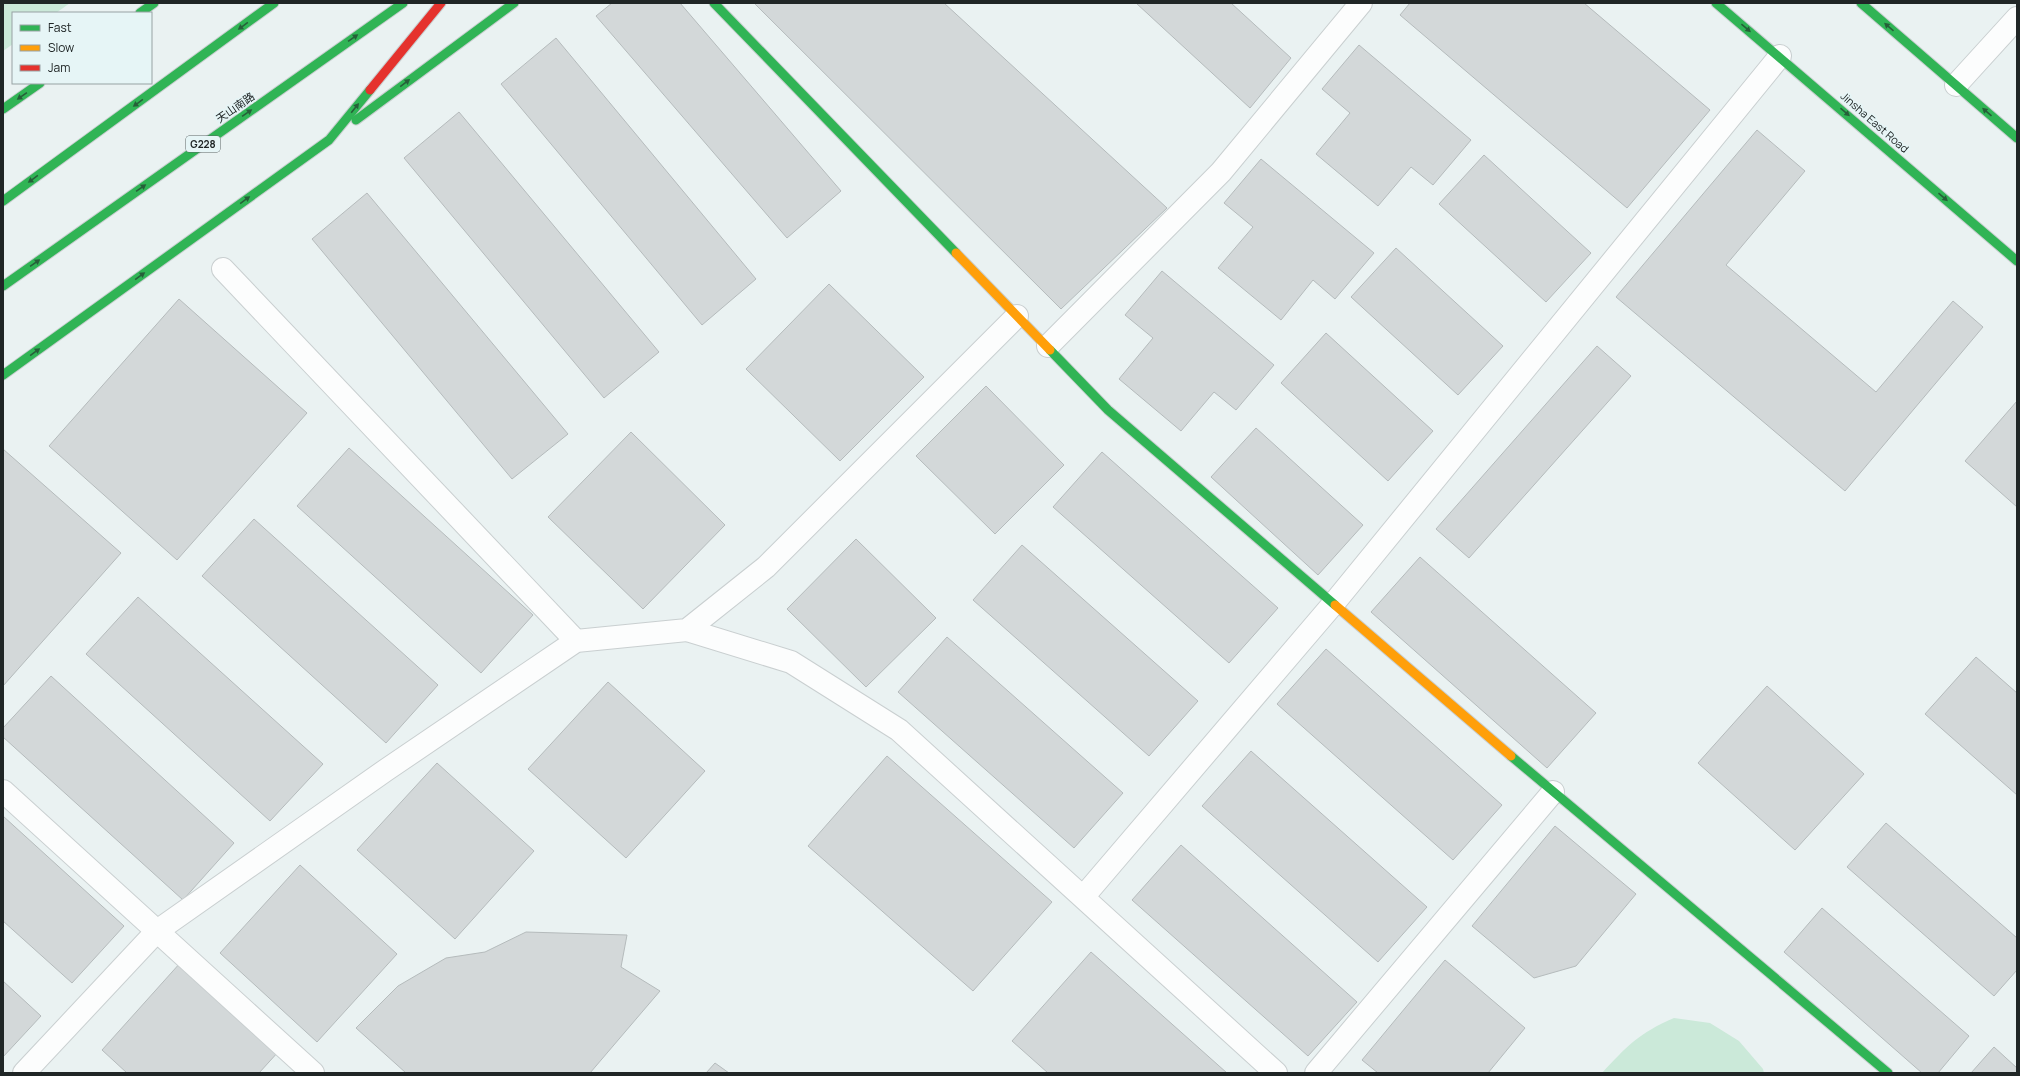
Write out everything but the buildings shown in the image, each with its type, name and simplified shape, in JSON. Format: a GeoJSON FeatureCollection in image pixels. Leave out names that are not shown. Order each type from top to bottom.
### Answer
{"type":"FeatureCollection","features":[{"type":"Feature","properties":{"kind":"main road"},"geometry":{"type":"LineString","coordinates":[[141,12],[154,3]]}},
{"type":"Feature","properties":{"kind":"main road"},"geometry":{"type":"LineString","coordinates":[[3,201],[274,3]]}},
{"type":"Feature","properties":{"kind":"main road","name":"天山南路"},"geometry":{"type":"LineString","coordinates":[[3,286],[403,3]]}},
{"type":"Feature","properties":{"kind":"main road"},"geometry":{"type":"LineString","coordinates":[[329,140],[441,3]]}},
{"type":"Feature","properties":{"kind":"main road"},"geometry":{"type":"LineString","coordinates":[[3,375],[329,140],[514,3]]}},
{"type":"Feature","properties":{"kind":"main road"},"geometry":{"type":"LineString","coordinates":[[714,3],[1017,316],[1048,346],[1108,410],[1553,792],[1887,1073]]}},
{"type":"Feature","properties":{"kind":"main road","name":"Jinsha East Road"},"geometry":{"type":"LineString","coordinates":[[1716,3],[1780,56],[2017,261]]}},
{"type":"Feature","properties":{"kind":"main road"},"geometry":{"type":"LineString","coordinates":[[1860,3],[2017,138]]}},
{"type":"Feature","properties":{"kind":"main road"},"geometry":{"type":"LineString","coordinates":[[3,109],[39,84]]}},
{"type":"Feature","properties":{"kind":"street"},"geometry":{"type":"LineString","coordinates":[[1048,346],[1221,172],[1361,3]]}},
{"type":"Feature","properties":{"kind":"street"},"geometry":{"type":"LineString","coordinates":[[1956,85],[2017,18]]}},
{"type":"Feature","properties":{"kind":"street"},"geometry":{"type":"LineString","coordinates":[[1084,896],[1334,603],[1780,56]]}},
{"type":"Feature","properties":{"kind":"street"},"geometry":{"type":"LineString","coordinates":[[223,269],[576,641]]}},
{"type":"Feature","properties":{"kind":"street"},"geometry":{"type":"LineString","coordinates":[[687,630],[766,567],[1017,316]]}},
{"type":"Feature","properties":{"kind":"street"},"geometry":{"type":"LineString","coordinates":[[24,1073],[157,932],[379,774],[576,641],[687,630],[791,662],[899,730],[1084,896],[1276,1073]]}},
{"type":"Feature","properties":{"kind":"street"},"geometry":{"type":"LineString","coordinates":[[3,791],[313,1073]]}},
{"type":"Feature","properties":{"kind":"street"},"geometry":{"type":"LineString","coordinates":[[1316,1073],[1553,792]]}},
{"type":"Feature","properties":{"kind":"green space"},"geometry":{"type":"Polygon","coordinates":[[[3,3],[70,3],[57,12],[12,12],[12,45],[3,51],[3,3]]]}},
{"type":"Feature","properties":{"kind":"green space"},"geometry":{"type":"Polygon","coordinates":[[[1674,1018],[1710,1023],[1739,1041],[1763,1069],[1764,1073],[1602,1073],[1634,1041],[1652,1029],[1674,1018]]]}},
{"type":"Feature","properties":{"kind":"traffic: fast"},"geometry":{"type":"LineString","coordinates":[[141,12],[154,3]]}},
{"type":"Feature","properties":{"kind":"traffic: fast"},"geometry":{"type":"LineString","coordinates":[[3,201],[274,3]]}},
{"type":"Feature","properties":{"kind":"traffic: fast"},"geometry":{"type":"LineString","coordinates":[[3,286],[403,3]]}},
{"type":"Feature","properties":{"kind":"traffic: fast"},"geometry":{"type":"LineString","coordinates":[[356,120],[514,3]]}},
{"type":"Feature","properties":{"kind":"traffic: fast"},"geometry":{"type":"LineString","coordinates":[[714,3],[956,253]]}},
{"type":"Feature","properties":{"kind":"traffic: fast"},"geometry":{"type":"LineString","coordinates":[[1716,3],[2017,261]]}},
{"type":"Feature","properties":{"kind":"traffic: fast"},"geometry":{"type":"LineString","coordinates":[[1861,3],[2017,138]]}},
{"type":"Feature","properties":{"kind":"traffic: fast"},"geometry":{"type":"LineString","coordinates":[[3,109],[39,84]]}},
{"type":"Feature","properties":{"kind":"traffic: fast"},"geometry":{"type":"LineString","coordinates":[[3,375],[329,140],[370,90]]}},
{"type":"Feature","properties":{"kind":"traffic: fast"},"geometry":{"type":"LineString","coordinates":[[1050,350],[1108,410],[1335,605]]}},
{"type":"Feature","properties":{"kind":"traffic: fast"},"geometry":{"type":"LineString","coordinates":[[1511,756],[1888,1073]]}},
{"type":"Feature","properties":{"kind":"traffic: slow"},"geometry":{"type":"LineString","coordinates":[[956,253],[1050,350]]}},
{"type":"Feature","properties":{"kind":"traffic: slow"},"geometry":{"type":"LineString","coordinates":[[1335,605],[1511,756]]}},
{"type":"Feature","properties":{"kind":"traffic: jam"},"geometry":{"type":"LineString","coordinates":[[370,90],[441,3]]}}]}
